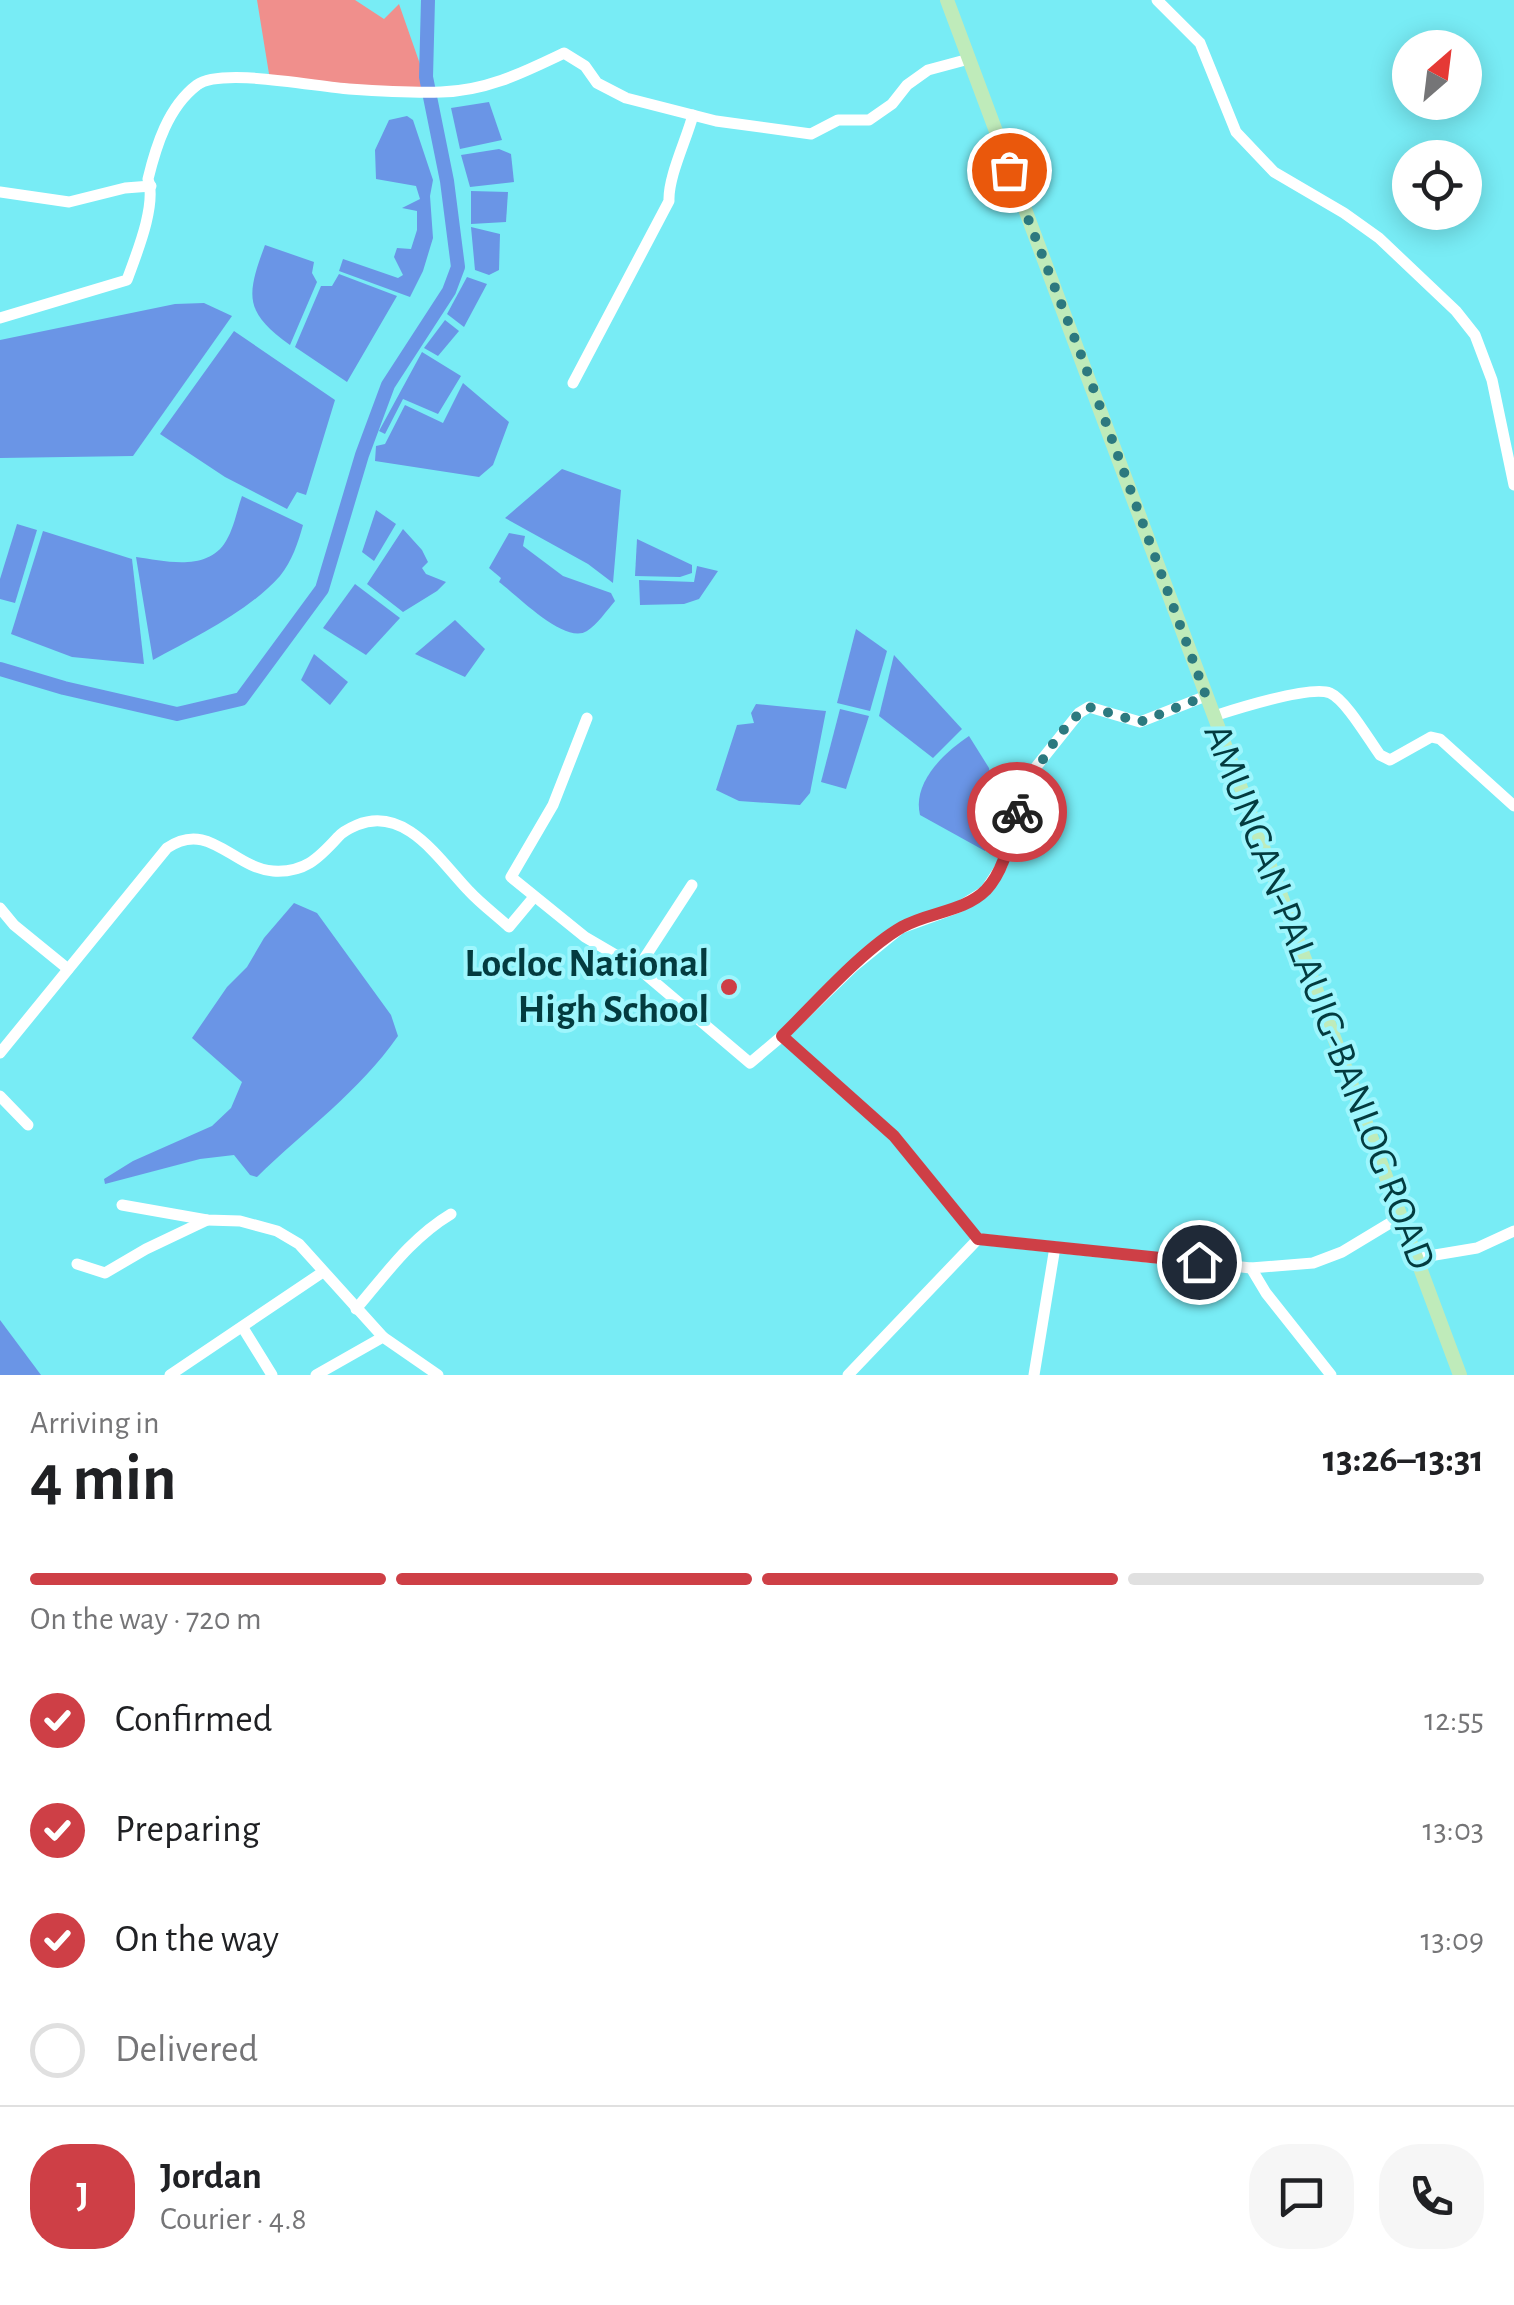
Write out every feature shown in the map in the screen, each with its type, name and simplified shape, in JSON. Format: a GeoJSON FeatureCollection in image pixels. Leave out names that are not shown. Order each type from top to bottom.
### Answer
{"type":"FeatureCollection","features":[{"type":"Feature","properties":{"kind":"main road","name":"AMUNGAN-PALAUIG-BANLOG ROAD"},"geometry":{"type":"LineString","coordinates":[[947,0],[1460,1375]]}},
{"type":"Feature","properties":{"kind":"street"},"geometry":{"type":"LineString","coordinates":[[1157,0],[1200,43],[1236,132],[1256,154],[1274,172],[1380,238],[1456,311],[1475,335],[1492,380],[1514,485]]}},
{"type":"Feature","properties":{"kind":"street"},"geometry":{"type":"LineString","coordinates":[[0,318],[127,280],[143,232],[153,156],[174,112],[197,85],[214,78],[444,92],[500,83],[564,53],[585,66],[597,83],[626,98],[811,134],[838,120],[869,120],[928,70],[970,59]]}},
{"type":"Feature","properties":{"kind":"street"},"geometry":{"type":"LineString","coordinates":[[572,383],[668,201],[668,184],[694,114]]}},
{"type":"Feature","properties":{"kind":"street"},"geometry":{"type":"LineString","coordinates":[[0,192],[69,202],[125,188],[151,186]]}},
{"type":"Feature","properties":{"kind":"street"},"geometry":{"type":"LineString","coordinates":[[1214,716],[1262,701],[1324,692],[1338,700],[1380,755],[1390,760],[1431,737],[1440,739],[1514,806]]}},
{"type":"Feature","properties":{"kind":"street"},"geometry":{"type":"LineString","coordinates":[[587,718],[553,806],[511,877],[585,937],[638,968],[750,1063],[901,928],[959,907],[986,890],[1002,865],[1036,767],[1079,712],[1089,707],[1140,722],[1206,696]]}},
{"type":"Feature","properties":{"kind":"street"},"geometry":{"type":"LineString","coordinates":[[0,1053],[167,848],[182,838],[205,840],[260,869],[291,872],[311,864],[341,833],[372,820],[409,829],[510,927],[534,896]]}},
{"type":"Feature","properties":{"kind":"street"},"geometry":{"type":"LineString","coordinates":[[638,968],[692,886]]}},
{"type":"Feature","properties":{"kind":"street"},"geometry":{"type":"LineString","coordinates":[[0,908],[14,925],[68,969]]}},
{"type":"Feature","properties":{"kind":"street"},"geometry":{"type":"LineString","coordinates":[[782,1036],[894,1136],[978,1239],[1251,1268],[1313,1263],[1342,1252],[1400,1217]]}},
{"type":"Feature","properties":{"kind":"street"},"geometry":{"type":"LineString","coordinates":[[0,1096],[28,1126]]}},
{"type":"Feature","properties":{"kind":"street"},"geometry":{"type":"LineString","coordinates":[[122,1205],[277,1231],[298,1244],[382,1337],[438,1375]]}},
{"type":"Feature","properties":{"kind":"street"},"geometry":{"type":"LineString","coordinates":[[356,1309],[417,1237],[451,1214]]}},
{"type":"Feature","properties":{"kind":"street"},"geometry":{"type":"LineString","coordinates":[[77,1264],[105,1273],[207,1220]]}},
{"type":"Feature","properties":{"kind":"street"},"geometry":{"type":"LineString","coordinates":[[1417,1258],[1477,1248],[1514,1231]]}},
{"type":"Feature","properties":{"kind":"street"},"geometry":{"type":"LineString","coordinates":[[848,1375],[978,1239]]}},
{"type":"Feature","properties":{"kind":"street"},"geometry":{"type":"LineString","coordinates":[[1034,1375],[1055,1247]]}},
{"type":"Feature","properties":{"kind":"street"},"geometry":{"type":"LineString","coordinates":[[1251,1268],[1331,1375]]}},
{"type":"Feature","properties":{"kind":"street"},"geometry":{"type":"LineString","coordinates":[[170,1375],[323,1272]]}},
{"type":"Feature","properties":{"kind":"street"},"geometry":{"type":"LineString","coordinates":[[242,1328],[272,1375]]}},
{"type":"Feature","properties":{"kind":"street"},"geometry":{"type":"LineString","coordinates":[[316,1375],[382,1337]]}},
{"type":"Feature","properties":{"kind":"shaded area"},"geometry":{"type":"Polygon","coordinates":[[[257,0],[355,0],[384,19],[399,4],[428,87],[405,91],[270,80],[257,0]]]}},
{"type":"Feature","properties":{"kind":"water"},"geometry":{"type":"Polygon","coordinates":[[[489,102],[502,140],[460,149],[451,108],[489,102]]]}},
{"type":"Feature","properties":{"kind":"water"},"geometry":{"type":"Polygon","coordinates":[[[407,116],[413,120],[433,180],[433,238],[410,297],[339,271],[343,259],[398,278],[403,275],[394,257],[397,248],[411,249],[417,211],[402,208],[420,199],[416,186],[376,179],[375,150],[389,120],[407,116]]]}},
{"type":"Feature","properties":{"kind":"water"},"geometry":{"type":"Polygon","coordinates":[[[499,149],[511,154],[514,182],[470,187],[461,155],[499,149]]]}},
{"type":"Feature","properties":{"kind":"water"},"geometry":{"type":"Polygon","coordinates":[[[471,191],[508,192],[506,222],[471,224],[471,191]]]}},
{"type":"Feature","properties":{"kind":"water"},"geometry":{"type":"Polygon","coordinates":[[[471,227],[500,234],[499,270],[489,275],[475,270],[471,227]]]}},
{"type":"Feature","properties":{"kind":"water"},"geometry":{"type":"Polygon","coordinates":[[[265,245],[314,262],[312,273],[317,282],[290,345],[264,323],[253,302],[254,278],[265,245]]]}},
{"type":"Feature","properties":{"kind":"water"},"geometry":{"type":"Polygon","coordinates":[[[339,274],[397,296],[347,382],[295,347],[321,286],[332,286],[339,274]]]}},
{"type":"Feature","properties":{"kind":"water"},"geometry":{"type":"Polygon","coordinates":[[[467,277],[487,284],[464,327],[447,314],[467,277]]]}},
{"type":"Feature","properties":{"kind":"water"},"geometry":{"type":"Polygon","coordinates":[[[204,303],[232,316],[133,456],[0,458],[0,340],[175,304],[204,303]]]}},
{"type":"Feature","properties":{"kind":"water"},"geometry":{"type":"Polygon","coordinates":[[[445,320],[459,331],[438,356],[424,348],[445,320]]]}},
{"type":"Feature","properties":{"kind":"water"},"geometry":{"type":"Polygon","coordinates":[[[234,331],[335,400],[306,495],[297,492],[287,509],[225,477],[160,434],[234,331]]]}},
{"type":"Feature","properties":{"kind":"water"},"geometry":{"type":"Polygon","coordinates":[[[422,352],[461,376],[438,414],[403,399],[385,434],[379,431],[422,352]]]}},
{"type":"Feature","properties":{"kind":"water"},"geometry":{"type":"Polygon","coordinates":[[[463,383],[509,422],[493,465],[479,477],[375,461],[376,446],[385,444],[405,405],[443,423],[463,383]]]}},
{"type":"Feature","properties":{"kind":"water"},"geometry":{"type":"Polygon","coordinates":[[[562,469],[621,490],[613,583],[588,564],[505,518],[562,469]]]}},
{"type":"Feature","properties":{"kind":"water"},"geometry":{"type":"Polygon","coordinates":[[[242,496],[303,525],[288,564],[267,589],[237,612],[153,660],[136,557],[185,562],[208,557],[226,541],[242,496]]]}},
{"type":"Feature","properties":{"kind":"water"},"geometry":{"type":"Polygon","coordinates":[[[376,510],[396,524],[374,561],[362,552],[376,510]]]}},
{"type":"Feature","properties":{"kind":"water"},"geometry":{"type":"Polygon","coordinates":[[[17,524],[37,530],[15,603],[0,599],[0,579],[17,524]]]}},
{"type":"Feature","properties":{"kind":"water"},"geometry":{"type":"Polygon","coordinates":[[[403,529],[422,550],[428,562],[422,568],[426,574],[446,582],[403,612],[367,584],[403,529]]]}},
{"type":"Feature","properties":{"kind":"water"},"geometry":{"type":"Polygon","coordinates":[[[43,531],[132,559],[144,664],[72,657],[11,634],[43,531]]]}},
{"type":"Feature","properties":{"kind":"water"},"geometry":{"type":"Polygon","coordinates":[[[509,533],[525,536],[523,546],[563,576],[611,593],[615,601],[587,631],[567,631],[554,625],[499,582],[501,578],[489,568],[509,533]]]}},
{"type":"Feature","properties":{"kind":"water"},"geometry":{"type":"Polygon","coordinates":[[[637,539],[692,565],[692,573],[680,577],[635,576],[637,539]]]}},
{"type":"Feature","properties":{"kind":"water"},"geometry":{"type":"Polygon","coordinates":[[[697,566],[718,571],[699,599],[684,604],[640,605],[639,580],[694,582],[697,566]]]}},
{"type":"Feature","properties":{"kind":"water"},"geometry":{"type":"Polygon","coordinates":[[[355,584],[400,618],[366,655],[323,628],[355,584]]]}},
{"type":"Feature","properties":{"kind":"water"},"geometry":{"type":"Polygon","coordinates":[[[455,620],[485,649],[465,677],[415,654],[455,620]]]}},
{"type":"Feature","properties":{"kind":"water"},"geometry":{"type":"Polygon","coordinates":[[[856,629],[887,651],[870,711],[837,703],[856,629]]]}},
{"type":"Feature","properties":{"kind":"water"},"geometry":{"type":"Polygon","coordinates":[[[314,654],[348,682],[330,705],[301,680],[314,654]]]}},
{"type":"Feature","properties":{"kind":"water"},"geometry":{"type":"Polygon","coordinates":[[[894,655],[962,729],[933,758],[879,716],[894,655]]]}},
{"type":"Feature","properties":{"kind":"water"},"geometry":{"type":"Polygon","coordinates":[[[756,704],[826,711],[810,793],[800,805],[739,801],[716,790],[737,725],[754,723],[751,713],[756,704]]]}},
{"type":"Feature","properties":{"kind":"water"},"geometry":{"type":"Polygon","coordinates":[[[840,709],[869,716],[846,789],[821,782],[840,709]]]}},
{"type":"Feature","properties":{"kind":"water"},"geometry":{"type":"Polygon","coordinates":[[[969,736],[989,768],[993,793],[985,851],[920,815],[921,791],[932,769],[969,736]]]}},
{"type":"Feature","properties":{"kind":"water"},"geometry":{"type":"Polygon","coordinates":[[[294,903],[317,913],[391,1015],[398,1036],[349,1093],[257,1177],[250,1175],[234,1155],[200,1159],[105,1184],[104,1179],[133,1161],[212,1126],[231,1108],[242,1082],[192,1038],[294,903]]]}},
{"type":"Feature","properties":{"kind":"water"},"geometry":{"type":"Polygon","coordinates":[[[0,1320],[41,1375],[0,1375],[0,1320]]]}},
{"type":"Feature","properties":{"kind":"waterway"},"geometry":{"type":"LineString","coordinates":[[0,669],[177,714],[241,699],[322,589],[362,455],[388,385],[449,291],[458,267],[447,181],[426,77],[428,0]]}},
{"type":"Feature","properties":{"kind":"way so far"},"geometry":{"type":"LineString","coordinates":[[1009,170],[1206,696],[1140,722],[1089,707],[1079,712],[1036,767],[1017,812]]}},
{"type":"Feature","properties":{"kind":"place","name":"Locloc National High School"},"geometry":{"type":"Point","coordinates":[729,987]}},
{"type":"Feature","properties":{"kind":"route"},"geometry":{"type":"LineString","coordinates":[[1017,812],[1002,865],[986,890],[959,907],[901,928],[782,1036],[894,1136],[978,1239],[1199,1262]]}}]}
